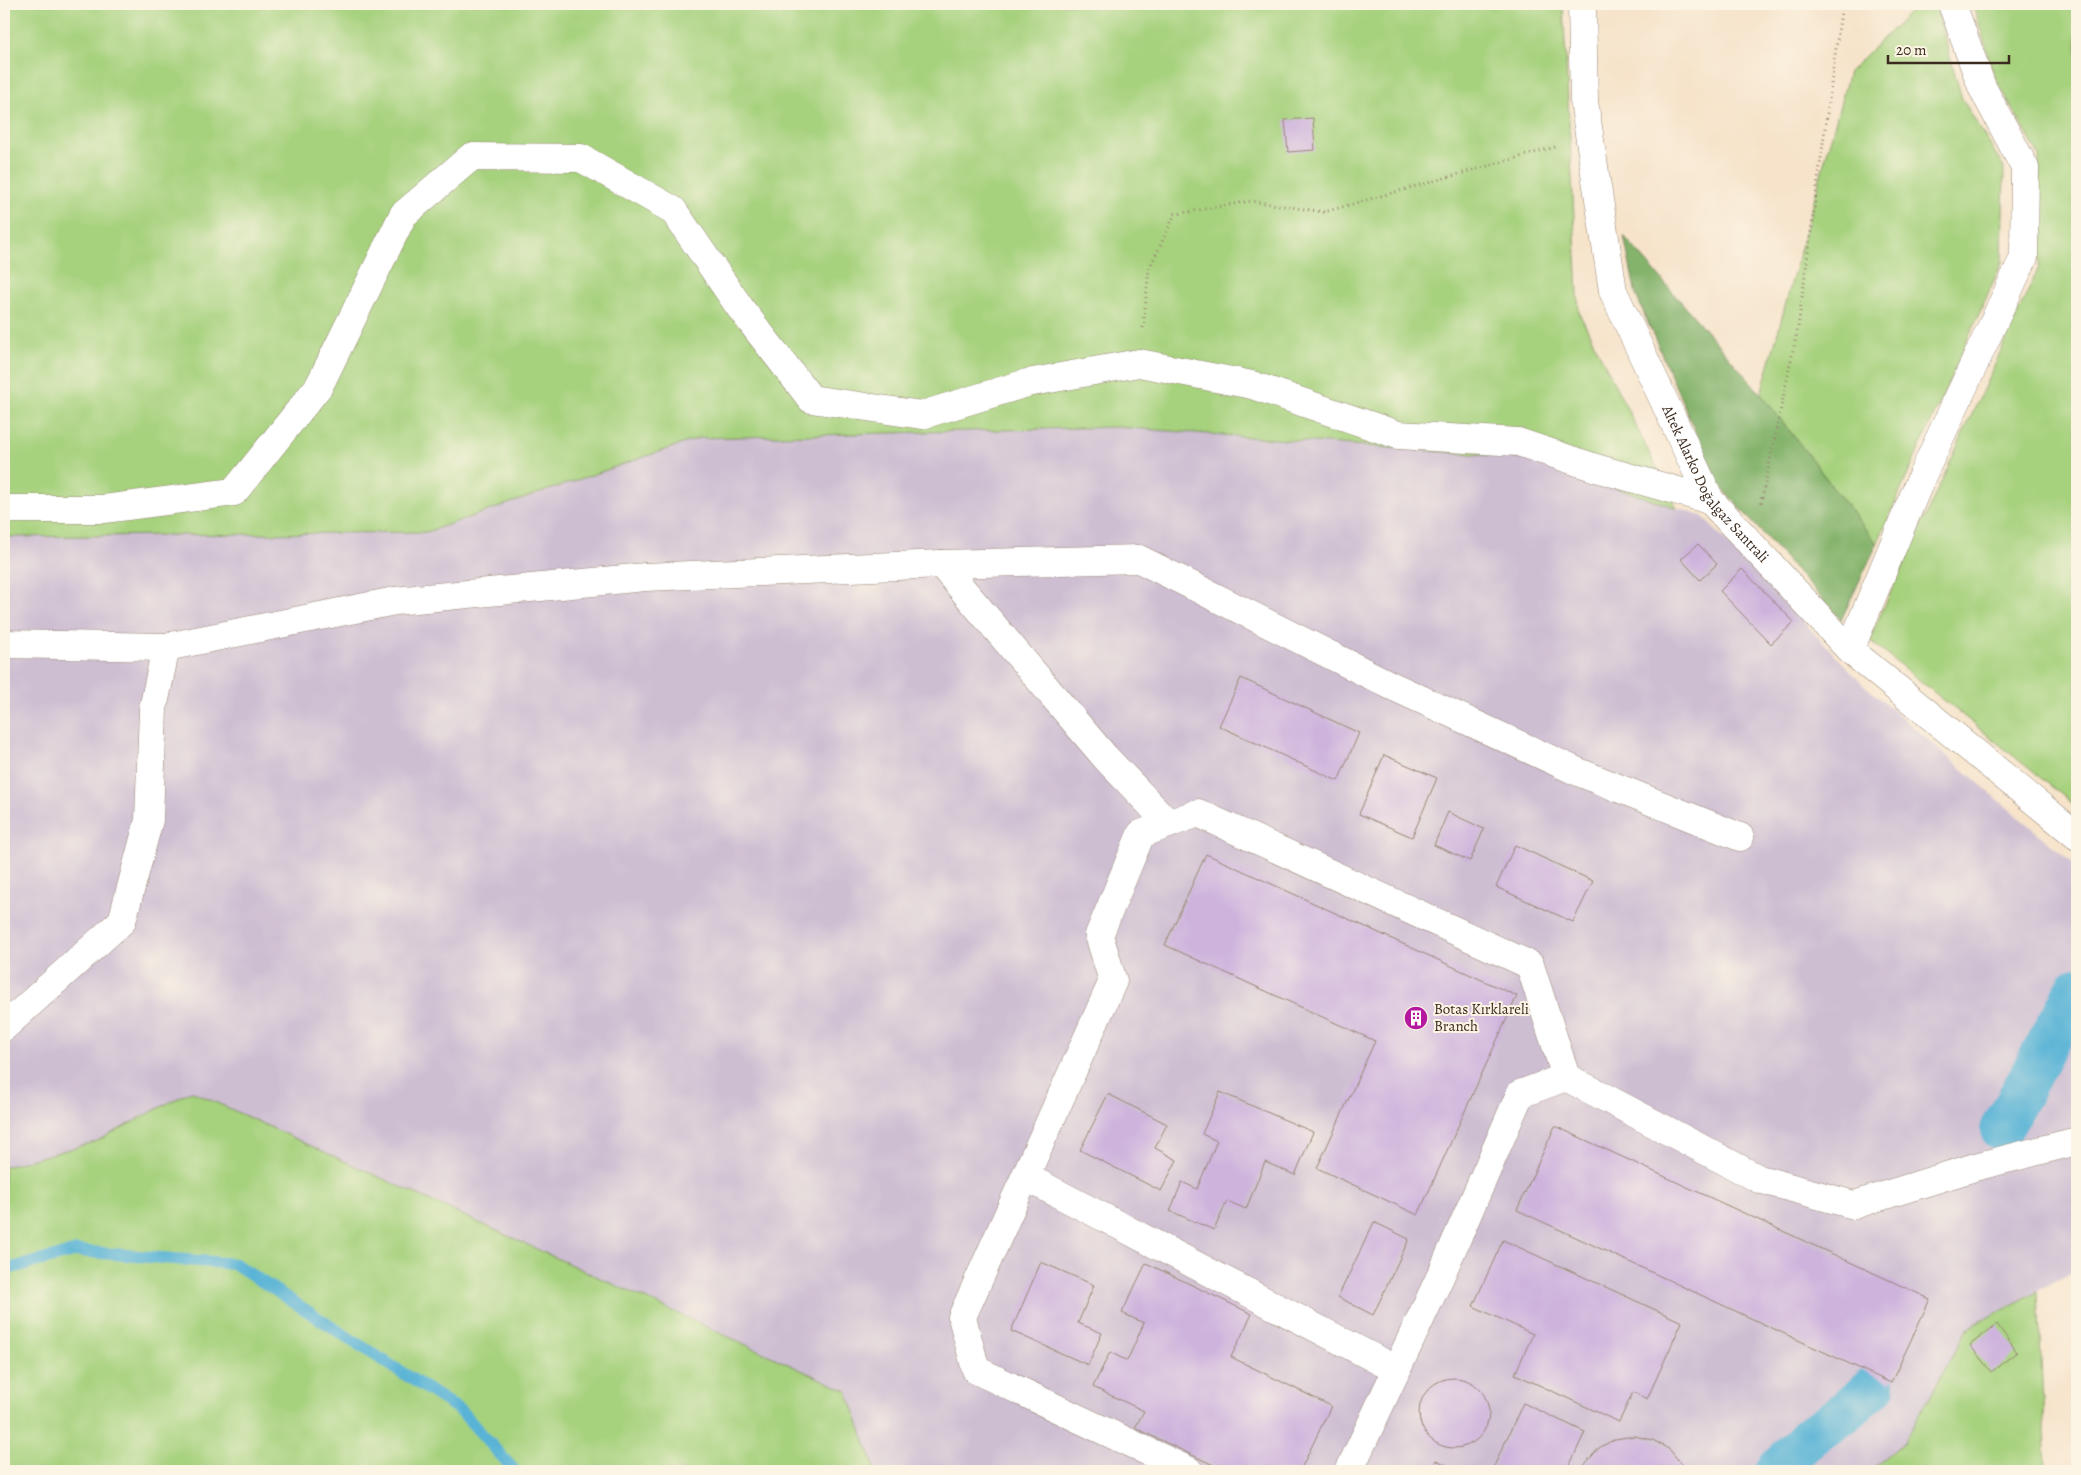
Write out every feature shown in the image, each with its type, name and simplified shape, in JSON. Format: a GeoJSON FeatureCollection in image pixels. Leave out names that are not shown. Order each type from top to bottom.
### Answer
{"type":"FeatureCollection","features":[{"type":"Feature","properties":{"kind":"street","name":"Altek Alarko Doğalgaz Santrali"},"geometry":{"type":"LineString","coordinates":[[1582,4],[1584,101],[1613,291],[1710,500],[1850,650],[2077,836]]}},
{"type":"Feature","properties":{"kind":"street"},"geometry":{"type":"LineString","coordinates":[[1850,650],[1922,476],[2024,257],[2025,168],[1982,87],[1952,4]]}},
{"type":"Feature","properties":{"kind":"street"},"geometry":{"type":"LineString","coordinates":[[4,509],[104,509],[234,492],[319,386],[403,215],[470,157],[581,158],[673,210],[741,309],[812,399],[922,415],[1026,383],[1139,363],[1252,385],[1398,435],[1518,442],[1596,468],[1710,500]]}},
{"type":"Feature","properties":{"kind":"street"},"geometry":{"type":"LineString","coordinates":[[4,644],[166,647],[395,601],[645,577],[942,564],[1139,559],[1390,685],[1567,767],[1740,836]]}},
{"type":"Feature","properties":{"kind":"street"},"geometry":{"type":"LineString","coordinates":[[942,564],[1105,757],[1169,824]]}},
{"type":"Feature","properties":{"kind":"street"},"geometry":{"type":"LineString","coordinates":[[4,1028],[122,921],[149,820],[152,709],[166,647]]}},
{"type":"Feature","properties":{"kind":"street"},"geometry":{"type":"LineString","coordinates":[[1190,1471],[976,1370],[962,1317],[1113,981],[1099,935],[1142,834],[1198,813],[1530,965],[1566,1077],[1759,1179],[1854,1205],[1975,1167],[2077,1141]]}},
{"type":"Feature","properties":{"kind":"street"},"geometry":{"type":"LineString","coordinates":[[1349,1471],[1441,1275],[1520,1094],[1566,1077]]}},
{"type":"Feature","properties":{"kind":"street"},"geometry":{"type":"LineString","coordinates":[[1026,1177],[1397,1370]]}},
{"type":"Feature","properties":{"kind":"path"},"geometry":{"type":"LineString","coordinates":[[1752,545],[1798,327],[1842,4]]}},
{"type":"Feature","properties":{"kind":"path"},"geometry":{"type":"LineString","coordinates":[[1139,363],[1149,270],[1175,214],[1251,201],[1324,212],[1589,137]]}},
{"type":"Feature","properties":{"kind":"shaded area"},"geometry":{"type":"Polygon","coordinates":[[[1117,427],[1524,458],[1702,516],[1864,685],[2077,867],[2077,1270],[1968,1328],[1904,1443],[1871,1471],[876,1471],[847,1391],[191,1091],[95,1142],[4,1167],[4,536],[427,532],[699,438],[1117,427]]]}},
{"type":"Feature","properties":{"kind":"green space"},"geometry":{"type":"Polygon","coordinates":[[[4,4],[1563,4],[1579,313],[1677,508],[1524,458],[1117,427],[699,438],[427,532],[4,537],[4,4]]]}},
{"type":"Feature","properties":{"kind":"green space"},"geometry":{"type":"Polygon","coordinates":[[[1918,4],[1935,4],[1962,99],[2004,168],[2002,262],[1877,544],[1761,394],[1849,72],[1918,4]]]}},
{"type":"Feature","properties":{"kind":"green space"},"geometry":{"type":"Polygon","coordinates":[[[1973,4],[2077,4],[2077,807],[1869,640],[2039,267],[2039,156],[1994,75],[1973,4]]]}},
{"type":"Feature","properties":{"kind":"green space"},"geometry":{"type":"Polygon","coordinates":[[[1624,236],[1761,394],[1877,544],[1841,620],[1718,484],[1636,295],[1624,236]]]}},
{"type":"Feature","properties":{"kind":"green space"},"geometry":{"type":"Polygon","coordinates":[[[191,1091],[847,1391],[876,1471],[4,1471],[4,1167],[95,1142],[191,1091]]]}},
{"type":"Feature","properties":{"kind":"green space"},"geometry":{"type":"Polygon","coordinates":[[[2038,1291],[2046,1471],[1871,1471],[1904,1443],[1968,1328],[2038,1291]]]}},
{"type":"Feature","properties":{"kind":"building"},"geometry":{"type":"Polygon","coordinates":[[[1313,118],[1315,150],[1288,152],[1285,120],[1313,118]]]}},
{"type":"Feature","properties":{"kind":"building"},"geometry":{"type":"Polygon","coordinates":[[[1698,544],[1717,564],[1700,580],[1681,559],[1698,544]]]}},
{"type":"Feature","properties":{"kind":"building"},"geometry":{"type":"Polygon","coordinates":[[[1742,569],[1794,622],[1771,644],[1720,591],[1742,569]]]}},
{"type":"Feature","properties":{"kind":"building"},"geometry":{"type":"Polygon","coordinates":[[[1241,678],[1359,733],[1338,781],[1219,726],[1241,678]]]}},
{"type":"Feature","properties":{"kind":"building"},"geometry":{"type":"Polygon","coordinates":[[[1384,755],[1437,778],[1412,837],[1359,814],[1384,755]]]}},
{"type":"Feature","properties":{"kind":"building"},"geometry":{"type":"Polygon","coordinates":[[[1448,812],[1484,829],[1470,861],[1434,845],[1448,812]]]}},
{"type":"Feature","properties":{"kind":"building"},"geometry":{"type":"Polygon","coordinates":[[[1515,845],[1593,881],[1573,922],[1496,887],[1515,845]]]}},
{"type":"Feature","properties":{"kind":"building","name":"Botas Kırklareli Branch"},"geometry":{"type":"Polygon","coordinates":[[[1206,854],[1517,996],[1418,1215],[1317,1168],[1375,1041],[1165,945],[1206,854]]]}},
{"type":"Feature","properties":{"kind":"building"},"geometry":{"type":"Polygon","coordinates":[[[1220,1092],[1313,1132],[1295,1175],[1265,1162],[1246,1209],[1227,1201],[1214,1230],[1170,1211],[1182,1182],[1197,1189],[1217,1141],[1202,1134],[1220,1092]]]}},
{"type":"Feature","properties":{"kind":"building"},"geometry":{"type":"Polygon","coordinates":[[[1108,1094],[1167,1124],[1155,1148],[1177,1160],[1161,1191],[1080,1150],[1108,1094]]]}},
{"type":"Feature","properties":{"kind":"building"},"geometry":{"type":"Polygon","coordinates":[[[1555,1126],[1930,1299],[1891,1383],[1517,1210],[1555,1126]]]}},
{"type":"Feature","properties":{"kind":"building"},"geometry":{"type":"Polygon","coordinates":[[[1374,1222],[1409,1239],[1373,1315],[1338,1297],[1374,1222]]]}},
{"type":"Feature","properties":{"kind":"building"},"geometry":{"type":"Polygon","coordinates":[[[1503,1240],[1682,1322],[1647,1399],[1633,1392],[1619,1422],[1515,1374],[1533,1334],[1473,1306],[1503,1240]]]}},
{"type":"Feature","properties":{"kind":"building"},"geometry":{"type":"Polygon","coordinates":[[[1041,1262],[1094,1285],[1078,1323],[1102,1333],[1088,1365],[1011,1331],[1041,1262]]]}},
{"type":"Feature","properties":{"kind":"building"},"geometry":{"type":"Polygon","coordinates":[[[1146,1263],[1252,1314],[1231,1357],[1331,1406],[1300,1471],[1226,1471],[1135,1428],[1144,1411],[1093,1387],[1110,1352],[1127,1361],[1144,1323],[1122,1313],[1146,1263]]]}},
{"type":"Feature","properties":{"kind":"building"},"geometry":{"type":"Polygon","coordinates":[[[1997,1324],[2017,1352],[1991,1372],[1970,1345],[1997,1324]]]}},
{"type":"Feature","properties":{"kind":"building"},"geometry":{"type":"Polygon","coordinates":[[[1454,1378],[1473,1384],[1483,1394],[1489,1413],[1483,1432],[1473,1442],[1454,1448],[1435,1442],[1425,1432],[1419,1413],[1425,1394],[1435,1384],[1454,1378]]]}},
{"type":"Feature","properties":{"kind":"building"},"geometry":{"type":"Polygon","coordinates":[[[1523,1403],[1585,1432],[1567,1471],[1492,1471],[1523,1403]]]}},
{"type":"Feature","properties":{"kind":"building"},"geometry":{"type":"Polygon","coordinates":[[[1634,1436],[1653,1440],[1670,1450],[1682,1465],[1684,1471],[1582,1471],[1586,1463],[1599,1448],[1615,1439],[1634,1436]]]}},
{"type":"Feature","properties":{"kind":"building"},"geometry":{"type":"Polygon","coordinates":[[[1436,1460],[1461,1471],[1432,1471],[1436,1460]]]}},
{"type":"Feature","properties":{"kind":"waterway"},"geometry":{"type":"LineString","coordinates":[[2001,1130],[2077,988]]}},
{"type":"Feature","properties":{"kind":"waterway"},"geometry":{"type":"LineString","coordinates":[[4,1270],[77,1251],[235,1264],[461,1411],[515,1471]]}},
{"type":"Feature","properties":{"kind":"waterway"},"geometry":{"type":"LineString","coordinates":[[1776,1471],[1807,1439],[1848,1410],[1874,1386]]}},
{"type":"Feature","properties":{"kind":"place","name":"Botas Kırklareli Branch"},"geometry":{"type":"Point","coordinates":[1416,1018]}}]}
